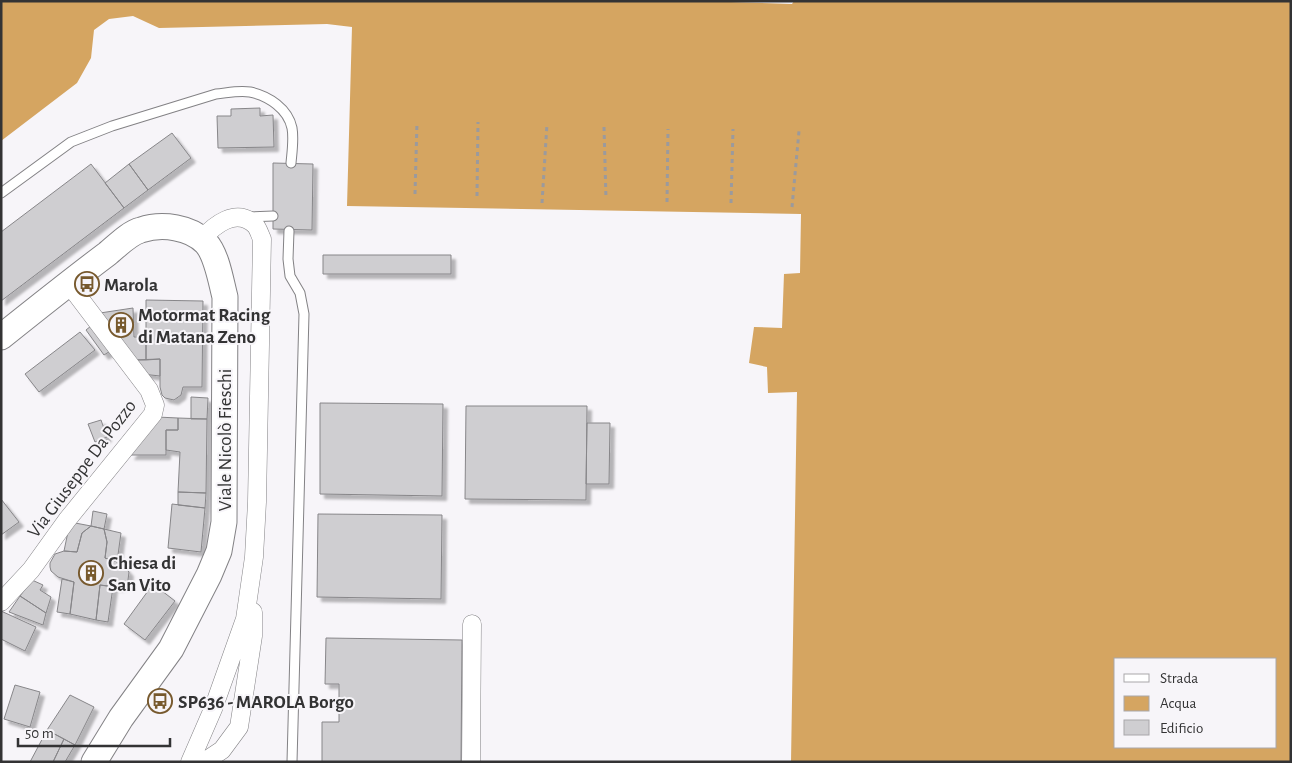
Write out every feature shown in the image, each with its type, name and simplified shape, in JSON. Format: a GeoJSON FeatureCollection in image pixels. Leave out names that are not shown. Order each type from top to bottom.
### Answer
{"type":"FeatureCollection","features":[{"type":"Feature","properties":{"kind":"main road","name":"Viale Nicolò Fieschi"},"geometry":{"type":"LineString","coordinates":[[1,337],[68,283],[140,230],[154,227],[175,228],[192,233],[207,244],[216,263],[225,297],[224,522],[219,551],[202,591],[171,649],[122,718],[94,762]]}},
{"type":"Feature","properties":{"kind":"street"},"geometry":{"type":"LineString","coordinates":[[201,240],[213,227],[228,219],[242,217],[255,225],[262,239],[253,636],[239,727],[222,750],[204,762]]}},
{"type":"Feature","properties":{"kind":"street","name":"Via Giuseppe Da Pozzo"},"geometry":{"type":"LineString","coordinates":[[1,602],[31,570],[66,520],[153,414],[155,405],[149,390],[68,283]]}},
{"type":"Feature","properties":{"kind":"street"},"geometry":{"type":"LineString","coordinates":[[190,762],[213,709],[245,619],[254,557]]}},
{"type":"Feature","properties":{"kind":"street"},"geometry":{"type":"LineString","coordinates":[[471,762],[472,624]]}},
{"type":"Feature","properties":{"kind":"lane"},"geometry":{"type":"LineString","coordinates":[[1,193],[71,142],[112,126],[216,94],[233,92],[250,92],[268,99],[280,107],[288,116],[292,130],[291,163]]}},
{"type":"Feature","properties":{"kind":"lane"},"geometry":{"type":"LineString","coordinates":[[242,217],[273,216]]}},
{"type":"Feature","properties":{"kind":"lane"},"geometry":{"type":"LineString","coordinates":[[289,231],[288,259],[290,276],[300,293],[304,314],[292,762]]}},
{"type":"Feature","properties":{"kind":"path"},"geometry":{"type":"LineString","coordinates":[[415,194],[417,122]]}},
{"type":"Feature","properties":{"kind":"path"},"geometry":{"type":"LineString","coordinates":[[477,196],[478,122]]}},
{"type":"Feature","properties":{"kind":"path"},"geometry":{"type":"LineString","coordinates":[[542,203],[547,124]]}},
{"type":"Feature","properties":{"kind":"path"},"geometry":{"type":"LineString","coordinates":[[604,127],[606,199]]}},
{"type":"Feature","properties":{"kind":"path"},"geometry":{"type":"LineString","coordinates":[[667,202],[668,129]]}},
{"type":"Feature","properties":{"kind":"path"},"geometry":{"type":"LineString","coordinates":[[731,203],[733,129]]}},
{"type":"Feature","properties":{"kind":"path"},"geometry":{"type":"LineString","coordinates":[[792,207],[799,131]]}},
{"type":"Feature","properties":{"kind":"water"},"geometry":{"type":"Polygon","coordinates":[[[1,1],[698,1],[792,4],[794,1],[1291,1],[1291,762],[791,762],[797,392],[768,393],[767,367],[749,363],[754,327],[782,328],[784,274],[800,273],[801,214],[347,206],[352,27],[327,24],[159,28],[133,16],[109,19],[94,30],[91,58],[77,83],[1,141],[1,1]]]}},
{"type":"Feature","properties":{"kind":"building"},"geometry":{"type":"Polygon","coordinates":[[[260,108],[260,116],[273,115],[274,147],[218,148],[217,116],[231,116],[231,109],[260,108]]]}},
{"type":"Feature","properties":{"kind":"building"},"geometry":{"type":"Polygon","coordinates":[[[172,133],[191,158],[148,190],[129,164],[172,133]]]}},
{"type":"Feature","properties":{"kind":"building"},"geometry":{"type":"Polygon","coordinates":[[[273,163],[313,164],[312,230],[273,229],[273,163]]]}},
{"type":"Feature","properties":{"kind":"building"},"geometry":{"type":"Polygon","coordinates":[[[91,164],[124,208],[1,301],[1,232],[91,164]]]}},
{"type":"Feature","properties":{"kind":"building"},"geometry":{"type":"Polygon","coordinates":[[[129,164],[148,190],[124,208],[105,183],[129,164]]]}},
{"type":"Feature","properties":{"kind":"building"},"geometry":{"type":"Polygon","coordinates":[[[323,255],[451,255],[451,274],[323,274],[323,255]]]}},
{"type":"Feature","properties":{"kind":"building"},"geometry":{"type":"Polygon","coordinates":[[[146,300],[203,301],[202,387],[183,387],[181,395],[174,400],[165,398],[162,395],[160,387],[160,359],[146,360],[146,300]]]}},
{"type":"Feature","properties":{"kind":"building","name":"Motormat Racing di Matana Zeno"},"geometry":{"type":"Polygon","coordinates":[[[133,308],[134,337],[146,337],[146,360],[132,360],[100,313],[133,308]]]}},
{"type":"Feature","properties":{"kind":"building","name":"Motormat Racing di Matana Zeno"},"geometry":{"type":"Polygon","coordinates":[[[96,322],[115,348],[104,355],[86,330],[96,322]]]}},
{"type":"Feature","properties":{"kind":"building"},"geometry":{"type":"Polygon","coordinates":[[[80,332],[95,350],[39,392],[25,374],[80,332]]]}},
{"type":"Feature","properties":{"kind":"building"},"geometry":{"type":"Polygon","coordinates":[[[160,359],[160,376],[142,374],[132,360],[160,359]]]}},
{"type":"Feature","properties":{"kind":"building"},"geometry":{"type":"Polygon","coordinates":[[[191,397],[208,398],[207,419],[191,419],[191,397]]]}},
{"type":"Feature","properties":{"kind":"building"},"geometry":{"type":"Polygon","coordinates":[[[320,403],[443,404],[442,496],[320,494],[320,403]]]}},
{"type":"Feature","properties":{"kind":"building"},"geometry":{"type":"Polygon","coordinates":[[[466,406],[587,406],[586,500],[465,499],[466,406]]]}},
{"type":"Feature","properties":{"kind":"building"},"geometry":{"type":"Polygon","coordinates":[[[157,417],[178,418],[178,430],[166,430],[166,455],[130,455],[157,417]]]}},
{"type":"Feature","properties":{"kind":"building"},"geometry":{"type":"Polygon","coordinates":[[[178,418],[207,419],[206,493],[178,492],[180,452],[166,450],[166,430],[178,430],[178,418]]]}},
{"type":"Feature","properties":{"kind":"building"},"geometry":{"type":"Polygon","coordinates":[[[101,420],[107,437],[95,442],[88,424],[101,420]]]}},
{"type":"Feature","properties":{"kind":"building"},"geometry":{"type":"Polygon","coordinates":[[[587,423],[610,423],[609,484],[586,484],[587,423]]]}},
{"type":"Feature","properties":{"kind":"building"},"geometry":{"type":"Polygon","coordinates":[[[178,492],[206,493],[205,508],[178,505],[178,492]]]}},
{"type":"Feature","properties":{"kind":"building"},"geometry":{"type":"Polygon","coordinates":[[[1,499],[19,522],[1,535],[1,499]]]}},
{"type":"Feature","properties":{"kind":"building"},"geometry":{"type":"Polygon","coordinates":[[[172,504],[205,508],[201,552],[168,548],[172,504]]]}},
{"type":"Feature","properties":{"kind":"building"},"geometry":{"type":"Polygon","coordinates":[[[93,511],[107,514],[104,529],[91,526],[93,511]]]}},
{"type":"Feature","properties":{"kind":"building"},"geometry":{"type":"Polygon","coordinates":[[[318,514],[442,515],[441,599],[317,597],[318,514]]]}},
{"type":"Feature","properties":{"kind":"building"},"geometry":{"type":"Polygon","coordinates":[[[70,522],[91,526],[82,533],[77,552],[64,551],[70,522]]]}},
{"type":"Feature","properties":{"kind":"building","name":"Chiesa di San Vito"},"geometry":{"type":"Polygon","coordinates":[[[91,526],[104,529],[107,542],[105,558],[121,563],[129,572],[128,580],[122,586],[100,585],[96,620],[70,614],[74,582],[58,577],[51,571],[50,567],[55,554],[64,551],[77,552],[82,533],[91,526]]]}},
{"type":"Feature","properties":{"kind":"building"},"geometry":{"type":"Polygon","coordinates":[[[104,529],[121,533],[117,562],[105,558],[107,542],[104,529]]]}},
{"type":"Feature","properties":{"kind":"building"},"geometry":{"type":"Polygon","coordinates":[[[62,579],[74,582],[70,614],[57,612],[62,579]]]}},
{"type":"Feature","properties":{"kind":"building"},"geometry":{"type":"Polygon","coordinates":[[[32,580],[43,585],[40,590],[51,597],[46,613],[20,596],[32,580]]]}},
{"type":"Feature","properties":{"kind":"building"},"geometry":{"type":"Polygon","coordinates":[[[153,584],[175,601],[145,640],[124,624],[153,584]]]}},
{"type":"Feature","properties":{"kind":"building"},"geometry":{"type":"Polygon","coordinates":[[[100,585],[113,587],[108,622],[96,620],[100,585]]]}},
{"type":"Feature","properties":{"kind":"building"},"geometry":{"type":"Polygon","coordinates":[[[20,596],[46,613],[43,625],[9,612],[20,596]]]}},
{"type":"Feature","properties":{"kind":"building"},"geometry":{"type":"Polygon","coordinates":[[[1,611],[36,627],[25,651],[1,639],[1,611]]]}},
{"type":"Feature","properties":{"kind":"building"},"geometry":{"type":"Polygon","coordinates":[[[326,638],[462,640],[461,762],[322,762],[322,722],[339,722],[339,684],[325,684],[326,638]]]}},
{"type":"Feature","properties":{"kind":"building"},"geometry":{"type":"Polygon","coordinates":[[[15,685],[40,692],[30,727],[4,719],[15,685]]]}},
{"type":"Feature","properties":{"kind":"building"},"geometry":{"type":"Polygon","coordinates":[[[70,695],[94,707],[75,745],[47,730],[70,695]]]}},
{"type":"Feature","properties":{"kind":"building"},"geometry":{"type":"Polygon","coordinates":[[[47,730],[64,739],[53,762],[30,762],[47,730]]]}},
{"type":"Feature","properties":{"kind":"building"},"geometry":{"type":"Polygon","coordinates":[[[64,739],[75,745],[65,762],[53,762],[64,739]]]}},
{"type":"Feature","properties":{"kind":"place","name":"Marola"},"geometry":{"type":"Point","coordinates":[87,284]}},
{"type":"Feature","properties":{"kind":"place","name":"Motormat Racing di Matana Zeno"},"geometry":{"type":"Point","coordinates":[121,325]}},
{"type":"Feature","properties":{"kind":"place","name":"Chiesa di San Vito"},"geometry":{"type":"Point","coordinates":[91,573]}},
{"type":"Feature","properties":{"kind":"place","name":"SP636 - MAROLA Borgo"},"geometry":{"type":"Point","coordinates":[160,701]}}]}
